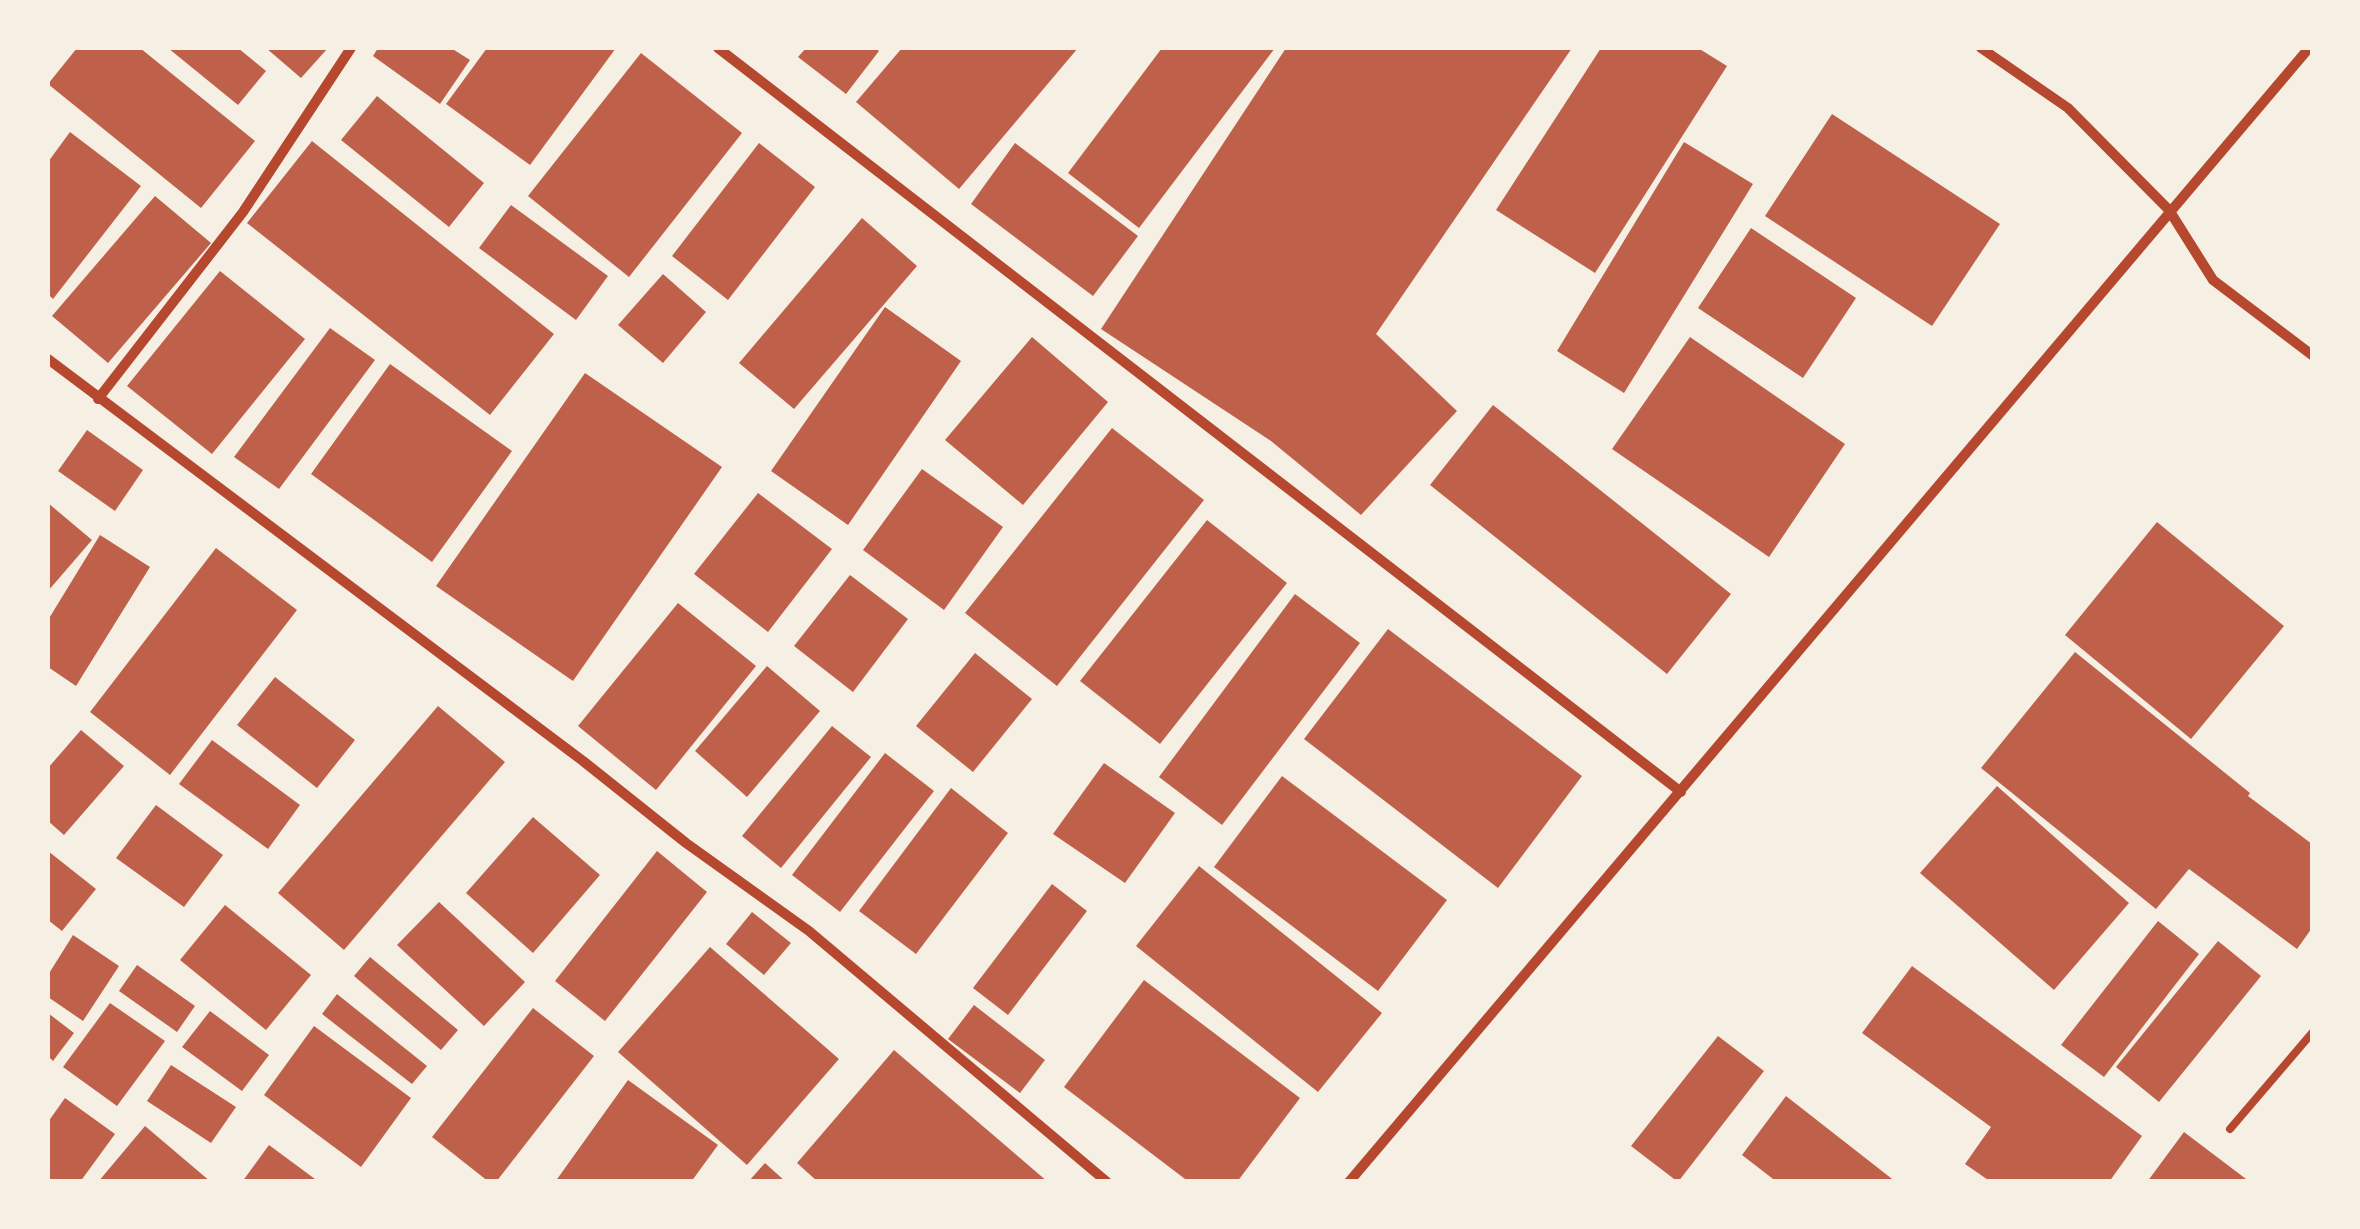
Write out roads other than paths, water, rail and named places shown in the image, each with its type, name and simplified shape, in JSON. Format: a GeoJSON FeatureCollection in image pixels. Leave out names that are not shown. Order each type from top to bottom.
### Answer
{"type":"FeatureCollection","features":[{"type":"Feature","properties":{"kind":"street"},"geometry":{"type":"LineString","coordinates":[[98,399],[243,212],[351,48]]}},
{"type":"Feature","properties":{"kind":"street"},"geometry":{"type":"LineString","coordinates":[[718,48],[1681,792]]}},
{"type":"Feature","properties":{"kind":"street"},"geometry":{"type":"LineString","coordinates":[[1981,48],[2068,108],[2169,210],[2214,280],[2312,356]]}},
{"type":"Feature","properties":{"kind":"street"},"geometry":{"type":"LineString","coordinates":[[1349,1182],[2309,48]]}},
{"type":"Feature","properties":{"kind":"street"},"geometry":{"type":"LineString","coordinates":[[48,359],[686,843],[809,931],[1108,1182]]}},
{"type":"Feature","properties":{"kind":"lane"},"geometry":{"type":"LineString","coordinates":[[2230,1129],[2312,1033]]}}]}
